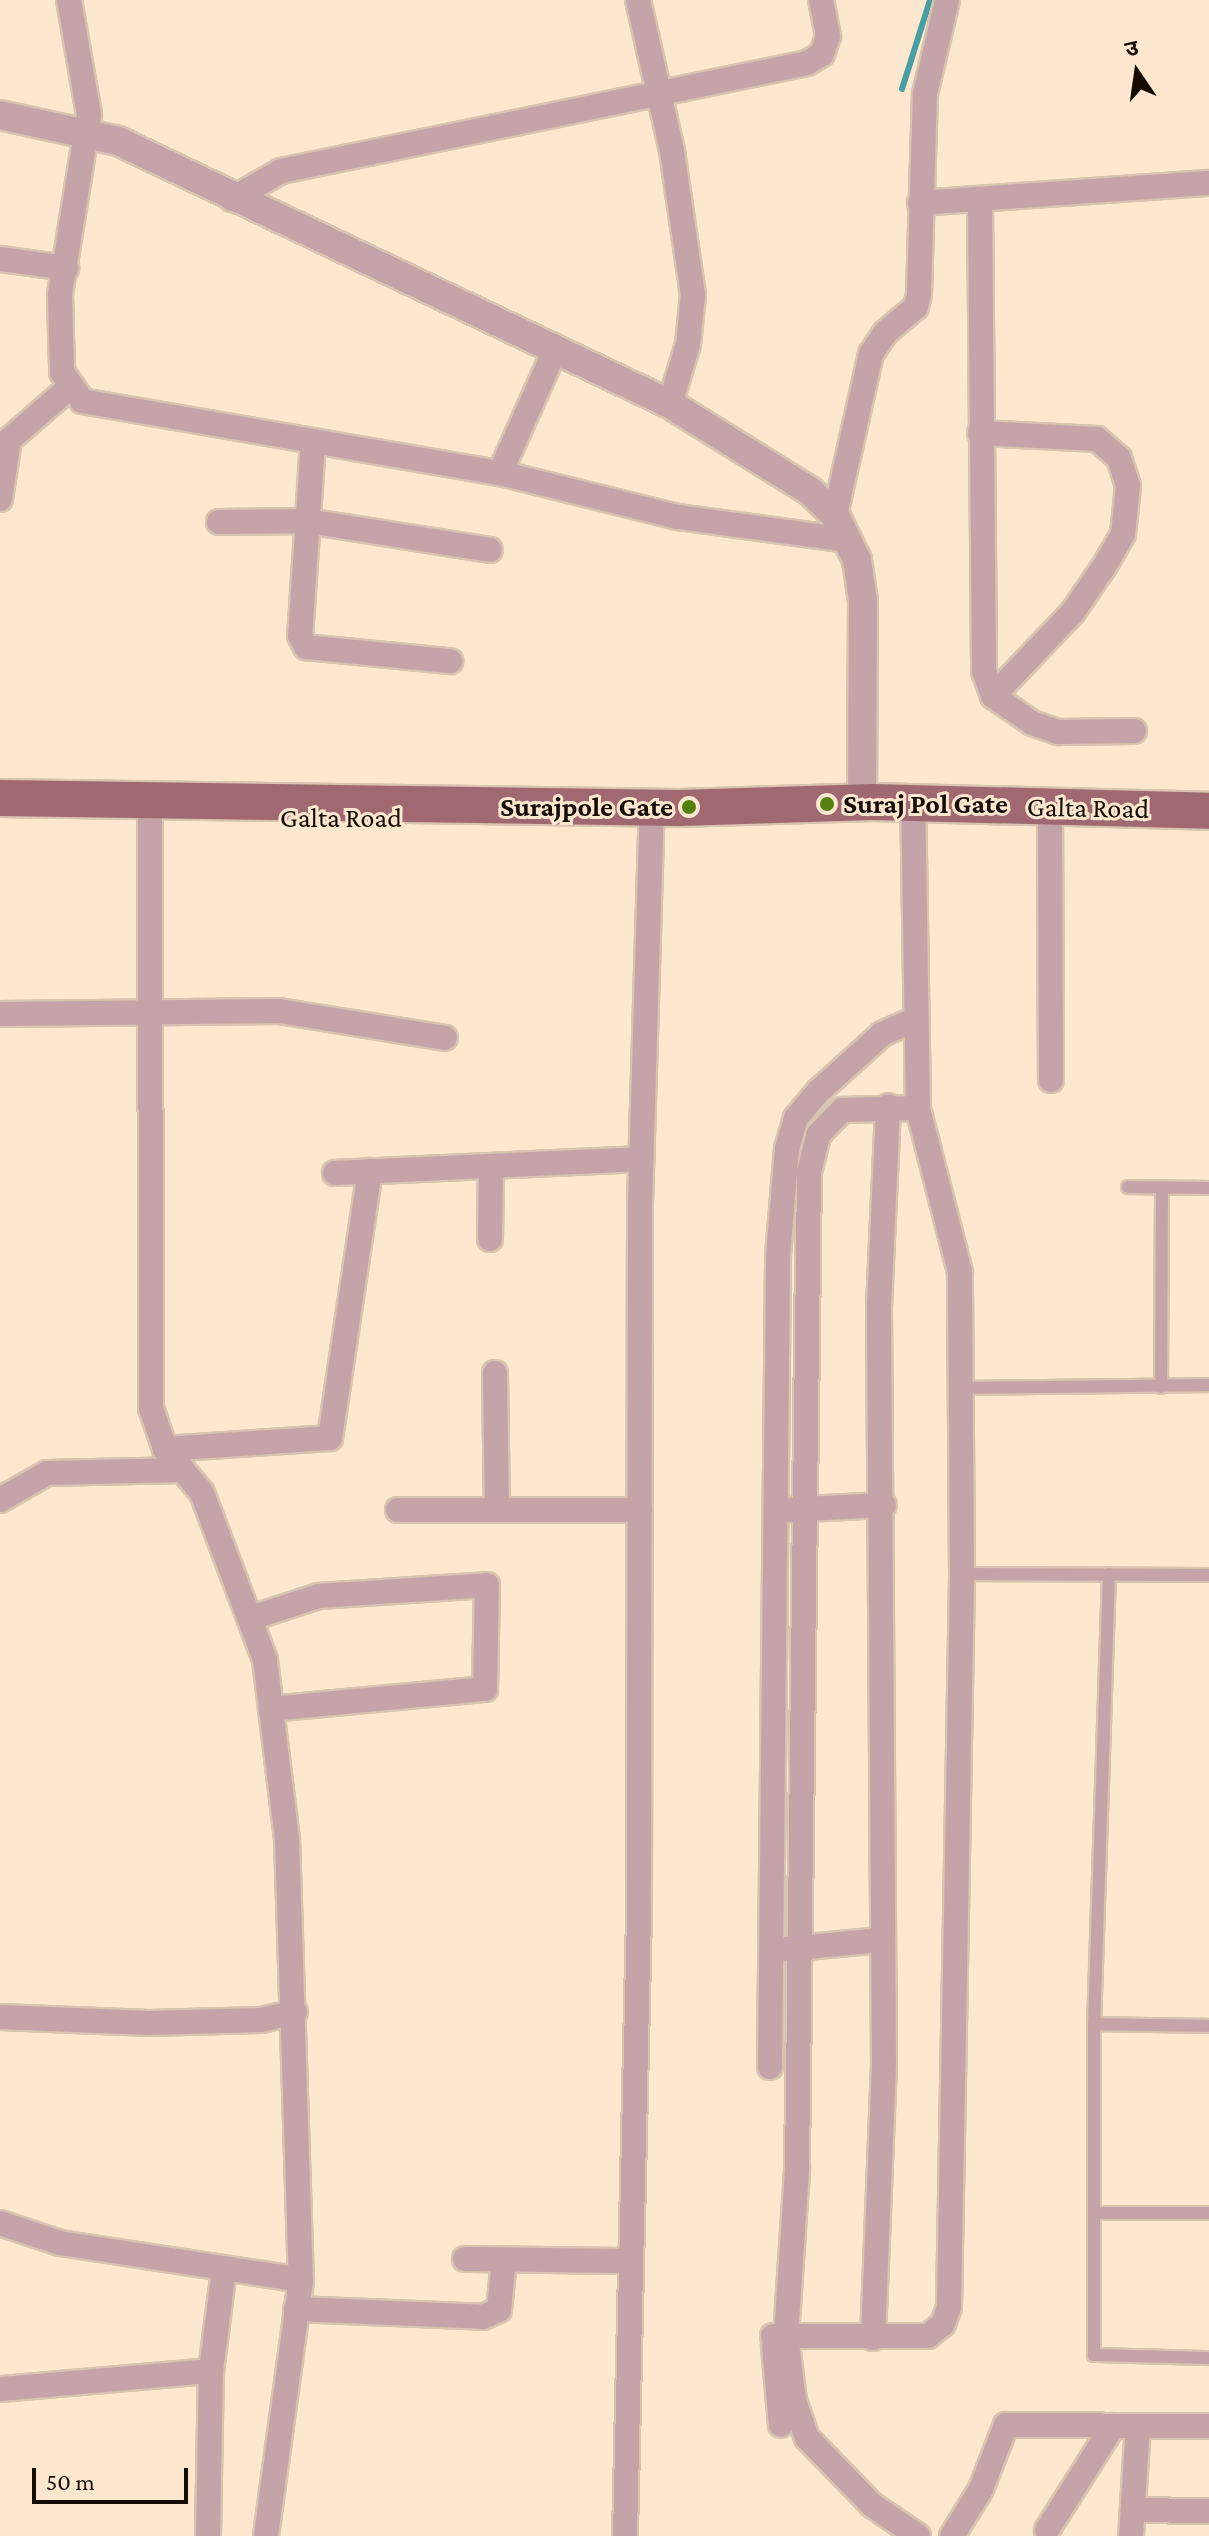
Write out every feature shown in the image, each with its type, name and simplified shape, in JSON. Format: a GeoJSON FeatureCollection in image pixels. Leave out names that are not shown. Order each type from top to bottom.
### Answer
{"type":"FeatureCollection","features":[{"type":"Feature","properties":{"kind":"main road"},"geometry":{"type":"LineString","coordinates":[[0,798],[661,810]]}},
{"type":"Feature","properties":{"kind":"main road","name":"Galta Road"},"geometry":{"type":"LineString","coordinates":[[0,818],[661,810],[862,802],[1209,811]]}},
{"type":"Feature","properties":{"kind":"street"},"geometry":{"type":"LineString","coordinates":[[69,0],[89,115],[83,181],[66,268],[61,336],[69,388],[82,401],[500,473],[678,517],[842,527]]}},
{"type":"Feature","properties":{"kind":"street"},"geometry":{"type":"LineString","coordinates":[[638,0],[660,98],[693,295],[688,344],[670,404]]}},
{"type":"Feature","properties":{"kind":"street"},"geometry":{"type":"LineString","coordinates":[[232,199],[281,171],[660,98],[807,63],[822,54],[828,36],[821,0]]}},
{"type":"Feature","properties":{"kind":"street"},"geometry":{"type":"LineString","coordinates":[[862,802],[863,601],[842,527],[871,354],[885,333],[908,316],[919,294],[925,94],[947,0]]}},
{"type":"Feature","properties":{"kind":"street"},"geometry":{"type":"LineString","coordinates":[[0,115],[118,141],[232,199],[670,404],[810,491],[842,527]]}},
{"type":"Feature","properties":{"kind":"street"},"geometry":{"type":"LineString","coordinates":[[920,203],[980,202],[1209,183]]}},
{"type":"Feature","properties":{"kind":"street"},"geometry":{"type":"LineString","coordinates":[[980,202],[981,632],[993,696],[1032,723],[1058,732],[1134,731]]}},
{"type":"Feature","properties":{"kind":"street"},"geometry":{"type":"LineString","coordinates":[[0,259],[66,268]]}},
{"type":"Feature","properties":{"kind":"street"},"geometry":{"type":"LineString","coordinates":[[500,473],[555,350]]}},
{"type":"Feature","properties":{"kind":"street"},"geometry":{"type":"LineString","coordinates":[[0,499],[9,440],[69,388]]}},
{"type":"Feature","properties":{"kind":"street"},"geometry":{"type":"LineString","coordinates":[[980,433],[1097,439],[1119,458],[1128,486],[1123,534],[1103,568],[1073,612],[993,696]]}},
{"type":"Feature","properties":{"kind":"street"},"geometry":{"type":"LineString","coordinates":[[313,442],[300,636],[306,647],[450,661]]}},
{"type":"Feature","properties":{"kind":"street"},"geometry":{"type":"LineString","coordinates":[[219,522],[307,521],[490,550]]}},
{"type":"Feature","properties":{"kind":"street"},"geometry":{"type":"LineString","coordinates":[[780,2336],[928,2336],[943,2324],[949,2307],[962,1574],[960,1272],[918,1108],[913,804]]}},
{"type":"Feature","properties":{"kind":"street"},"geometry":{"type":"LineString","coordinates":[[1050,807],[1051,1080]]}},
{"type":"Feature","properties":{"kind":"street"},"geometry":{"type":"LineString","coordinates":[[625,2536],[639,1916],[642,1159],[661,810]]}},
{"type":"Feature","properties":{"kind":"street"},"geometry":{"type":"LineString","coordinates":[[150,816],[154,1008],[148,1375],[165,1449],[202,1493],[251,1618],[271,1709],[287,1838],[295,2012],[301,2280],[266,2536]]}},
{"type":"Feature","properties":{"kind":"street"},"geometry":{"type":"LineString","coordinates":[[0,1014],[154,1008],[279,1011],[445,1038]]}},
{"type":"Feature","properties":{"kind":"street"},"geometry":{"type":"LineString","coordinates":[[781,2425],[780,2336],[797,2169],[785,1949],[791,1256],[813,1148],[830,1100],[869,1043],[916,1019]]}},
{"type":"Feature","properties":{"kind":"street"},"geometry":{"type":"LineString","coordinates":[[830,1100],[918,1108]]}},
{"type":"Feature","properties":{"kind":"street"},"geometry":{"type":"LineString","coordinates":[[873,2338],[884,2063],[880,1940],[884,1505],[879,1307],[888,1106]]}},
{"type":"Feature","properties":{"kind":"street"},"geometry":{"type":"LineString","coordinates":[[335,1173],[642,1159]]}},
{"type":"Feature","properties":{"kind":"street"},"geometry":{"type":"LineString","coordinates":[[490,1239],[491,1166]]}},
{"type":"Feature","properties":{"kind":"street"},"geometry":{"type":"LineString","coordinates":[[165,1449],[330,1438],[370,1171]]}},
{"type":"Feature","properties":{"kind":"street"},"geometry":{"type":"LineString","coordinates":[[495,1373],[497,1509]]}},
{"type":"Feature","properties":{"kind":"street"},"geometry":{"type":"LineString","coordinates":[[0,1500],[47,1473],[183,1470]]}},
{"type":"Feature","properties":{"kind":"street"},"geometry":{"type":"LineString","coordinates":[[788,1510],[884,1505]]}},
{"type":"Feature","properties":{"kind":"street"},"geometry":{"type":"LineString","coordinates":[[398,1510],[640,1510]]}},
{"type":"Feature","properties":{"kind":"street"},"geometry":{"type":"LineString","coordinates":[[251,1618],[319,1596],[487,1585],[485,1689],[271,1709]]}},
{"type":"Feature","properties":{"kind":"street"},"geometry":{"type":"LineString","coordinates":[[785,1949],[880,1940]]}},
{"type":"Feature","properties":{"kind":"street"},"geometry":{"type":"LineString","coordinates":[[770,2067],[785,1949]]}},
{"type":"Feature","properties":{"kind":"street"},"geometry":{"type":"LineString","coordinates":[[0,2017],[149,2023],[261,2020],[295,2012]]}},
{"type":"Feature","properties":{"kind":"street"},"geometry":{"type":"LineString","coordinates":[[0,2223],[60,2243],[301,2280]]}},
{"type":"Feature","properties":{"kind":"street"},"geometry":{"type":"LineString","coordinates":[[465,2259],[629,2261]]}},
{"type":"Feature","properties":{"kind":"street"},"geometry":{"type":"LineString","coordinates":[[296,2309],[483,2317],[499,2310],[504,2260]]}},
{"type":"Feature","properties":{"kind":"street"},"geometry":{"type":"LineString","coordinates":[[208,2536],[211,2371],[224,2269]]}},
{"type":"Feature","properties":{"kind":"street"},"geometry":{"type":"LineString","coordinates":[[772,2292],[794,2401],[807,2438],[872,2505],[918,2536]]}},
{"type":"Feature","properties":{"kind":"street"},"geometry":{"type":"LineString","coordinates":[[0,2389],[211,2371]]}},
{"type":"Feature","properties":{"kind":"street"},"geometry":{"type":"LineString","coordinates":[[952,2536],[981,2489],[1006,2425],[1209,2426]]}},
{"type":"Feature","properties":{"kind":"street"},"geometry":{"type":"LineString","coordinates":[[1044,2534],[1113,2426]]}},
{"type":"Feature","properties":{"kind":"street"},"geometry":{"type":"LineString","coordinates":[[1131,2536],[1138,2426]]}},
{"type":"Feature","properties":{"kind":"street"},"geometry":{"type":"LineString","coordinates":[[1133,2510],[1209,2511]]}},
{"type":"Feature","properties":{"kind":"lane"},"geometry":{"type":"LineString","coordinates":[[1128,1187],[1209,1188]]}},
{"type":"Feature","properties":{"kind":"lane"},"geometry":{"type":"LineString","coordinates":[[1161,1387],[1162,1188]]}},
{"type":"Feature","properties":{"kind":"lane"},"geometry":{"type":"LineString","coordinates":[[961,1388],[1209,1385]]}},
{"type":"Feature","properties":{"kind":"lane"},"geometry":{"type":"LineString","coordinates":[[962,1574],[1209,1575]]}},
{"type":"Feature","properties":{"kind":"lane"},"geometry":{"type":"LineString","coordinates":[[1109,1574],[1094,2024],[1094,2355],[1209,2358]]}},
{"type":"Feature","properties":{"kind":"lane"},"geometry":{"type":"LineString","coordinates":[[1094,2024],[1209,2026]]}},
{"type":"Feature","properties":{"kind":"lane"},"geometry":{"type":"LineString","coordinates":[[1094,2213],[1209,2213]]}},
{"type":"Feature","properties":{"kind":"waterway"},"geometry":{"type":"LineString","coordinates":[[902,89],[930,0]]}},
{"type":"Feature","properties":{"kind":"place","name":"Suraj Pol Gate"},"geometry":{"type":"Point","coordinates":[827,804]}},
{"type":"Feature","properties":{"kind":"place","name":"Surajpole Gate"},"geometry":{"type":"Point","coordinates":[689,807]}}]}
